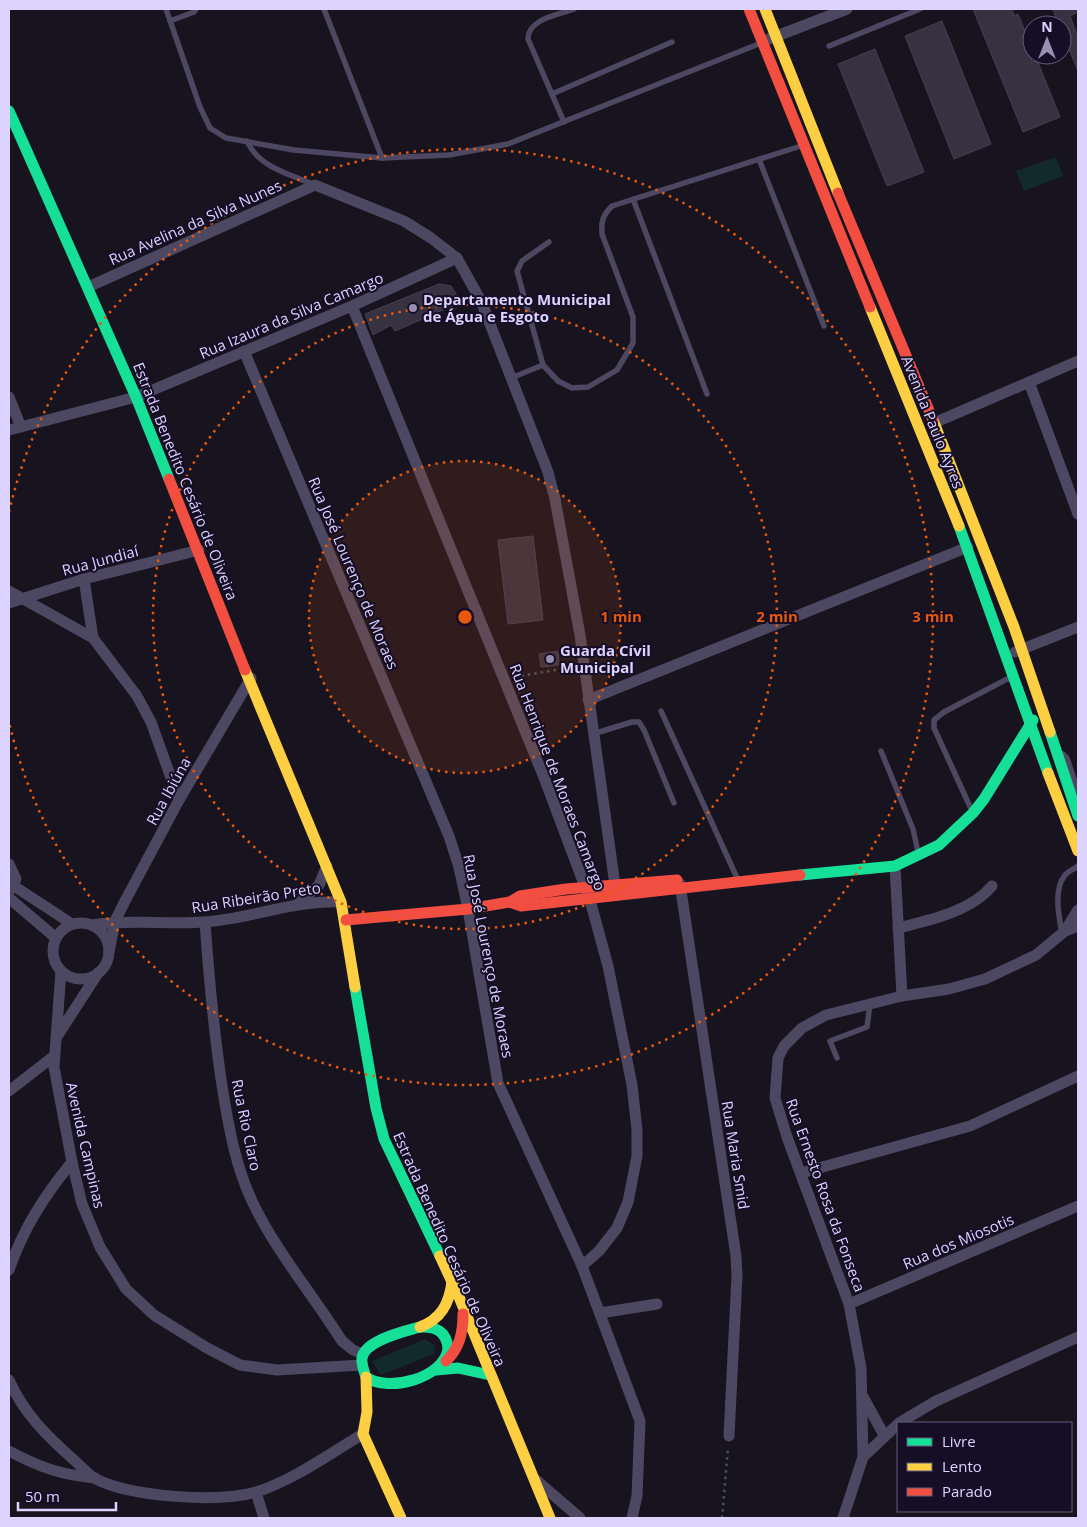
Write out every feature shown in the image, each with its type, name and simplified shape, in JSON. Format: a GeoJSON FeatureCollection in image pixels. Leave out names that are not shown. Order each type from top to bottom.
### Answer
{"type":"FeatureCollection","features":[{"type":"Feature","properties":{"kind":"main road","name":"Avenida Paulo Ayres"},"geometry":{"type":"LineString","coordinates":[[749,9],[968,547],[1030,725],[1078,851]]}},
{"type":"Feature","properties":{"kind":"main road","name":"Avenida Paulo Ayres"},"geometry":{"type":"LineString","coordinates":[[765,9],[777,36],[815,140],[934,423],[1021,649],[1078,816]]}},
{"type":"Feature","properties":{"kind":"main road","name":"Estrada Benedito Cesário de Oliveira"},"geometry":{"type":"LineString","coordinates":[[9,111],[136,397],[251,678],[304,816],[341,902],[346,920],[376,1108],[384,1139],[452,1282],[550,1518]]}},
{"type":"Feature","properties":{"kind":"main road"},"geometry":{"type":"LineString","coordinates":[[804,145],[815,140]]}},
{"type":"Feature","properties":{"kind":"main road"},"geometry":{"type":"LineString","coordinates":[[907,398],[919,417],[927,423],[934,423]]}},
{"type":"Feature","properties":{"kind":"main road"},"geometry":{"type":"LineString","coordinates":[[346,920],[468,909],[510,902],[520,896],[614,883],[696,885],[895,866],[939,845],[973,813],[1041,708]]}},
{"type":"Feature","properties":{"kind":"main road"},"geometry":{"type":"LineString","coordinates":[[1010,757],[1023,752],[1043,759]]}},
{"type":"Feature","properties":{"kind":"main road"},"geometry":{"type":"LineString","coordinates":[[510,902],[521,906],[590,900],[680,885]]}},
{"type":"Feature","properties":{"kind":"main road"},"geometry":{"type":"LineString","coordinates":[[401,1518],[363,1434],[367,1412],[366,1377],[362,1360],[369,1347],[437,1319],[445,1310],[451,1295],[452,1282]]}},
{"type":"Feature","properties":{"kind":"main road"},"geometry":{"type":"LineString","coordinates":[[366,1377],[383,1386],[398,1384],[430,1371],[454,1356],[462,1334],[462,1306]]}},
{"type":"Feature","properties":{"kind":"main road"},"geometry":{"type":"LineString","coordinates":[[420,1327],[445,1328],[462,1334],[479,1346]]}},
{"type":"Feature","properties":{"kind":"main road"},"geometry":{"type":"LineString","coordinates":[[434,1327],[444,1332],[448,1342],[448,1353],[443,1364]]}},
{"type":"Feature","properties":{"kind":"main road"},"geometry":{"type":"LineString","coordinates":[[430,1371],[458,1368],[490,1374]]}},
{"type":"Feature","properties":{"kind":"main road"},"geometry":{"type":"LineString","coordinates":[[367,1412],[383,1386]]}},
{"type":"Feature","properties":{"kind":"street"},"geometry":{"type":"LineString","coordinates":[[762,42],[847,9]]}},
{"type":"Feature","properties":{"kind":"street"},"geometry":{"type":"LineString","coordinates":[[315,185],[404,221],[432,238],[457,258],[481,301],[548,472],[555,499],[580,635],[592,734],[617,897]]}},
{"type":"Feature","properties":{"kind":"street","name":"Rua Avelina da Silva Nunes"},"geometry":{"type":"LineString","coordinates":[[88,287],[315,185]]}},
{"type":"Feature","properties":{"kind":"street","name":"Rua Izaura da Silva Camargo"},"geometry":{"type":"LineString","coordinates":[[9,430],[136,397],[352,306],[457,258]]}},
{"type":"Feature","properties":{"kind":"street","name":"Rua Henrique de Moraes Camargo"},"geometry":{"type":"LineString","coordinates":[[352,306],[545,780],[586,887],[608,966],[632,1085],[638,1130],[637,1156],[628,1202],[617,1228],[599,1251],[582,1266]]}},
{"type":"Feature","properties":{"kind":"street","name":"Rua José Lourenço de Moraes"},"geometry":{"type":"LineString","coordinates":[[244,352],[449,836],[459,867],[468,909],[498,1083],[582,1266],[640,1421],[637,1496],[632,1518]]}},
{"type":"Feature","properties":{"kind":"street"},"geometry":{"type":"LineString","coordinates":[[934,423],[1078,361]]}},
{"type":"Feature","properties":{"kind":"street"},"geometry":{"type":"LineString","coordinates":[[1029,382],[1078,514]]}},
{"type":"Feature","properties":{"kind":"street"},"geometry":{"type":"LineString","coordinates":[[9,397],[21,428]]}},
{"type":"Feature","properties":{"kind":"street"},"geometry":{"type":"LineString","coordinates":[[588,700],[968,547]]}},
{"type":"Feature","properties":{"kind":"street","name":"Rua Jundiaí"},"geometry":{"type":"LineString","coordinates":[[9,603],[84,579],[199,550]]}},
{"type":"Feature","properties":{"kind":"street"},"geometry":{"type":"LineString","coordinates":[[84,579],[93,638]]}},
{"type":"Feature","properties":{"kind":"street"},"geometry":{"type":"LineString","coordinates":[[9,591],[93,638],[137,696],[151,722],[179,800]]}},
{"type":"Feature","properties":{"kind":"street"},"geometry":{"type":"LineString","coordinates":[[1007,656],[1078,627]]}},
{"type":"Feature","properties":{"kind":"street"},"geometry":{"type":"LineString","coordinates":[[1026,663],[1037,643]]}},
{"type":"Feature","properties":{"kind":"street","name":"Rua Ibiúna"},"geometry":{"type":"LineString","coordinates":[[109,952],[115,921],[179,800],[251,678]]}},
{"type":"Feature","properties":{"kind":"street"},"geometry":{"type":"LineString","coordinates":[[9,866],[14,873],[12,888],[72,924]]}},
{"type":"Feature","properties":{"kind":"street"},"geometry":{"type":"LineString","coordinates":[[299,903],[319,885],[327,866]]}},
{"type":"Feature","properties":{"kind":"street"},"geometry":{"type":"LineString","coordinates":[[895,866],[902,996]]}},
{"type":"Feature","properties":{"kind":"street","name":"Rua Maria Smid"},"geometry":{"type":"LineString","coordinates":[[680,885],[737,1266],[729,1436]]}},
{"type":"Feature","properties":{"kind":"street"},"geometry":{"type":"LineString","coordinates":[[898,928],[930,920],[969,904],[983,897],[992,886]]}},
{"type":"Feature","properties":{"kind":"street"},"geometry":{"type":"LineString","coordinates":[[9,898],[56,938]]}},
{"type":"Feature","properties":{"kind":"street","name":"Rua Ribeirão Preto"},"geometry":{"type":"LineString","coordinates":[[115,921],[205,922],[299,903],[341,902]]}},
{"type":"Feature","properties":{"kind":"street","name":"Rua Ernesto Rosa da Fonseca"},"geometry":{"type":"LineString","coordinates":[[1064,932],[1078,910]]}},
{"type":"Feature","properties":{"kind":"street"},"geometry":{"type":"LineString","coordinates":[[92,925],[102,932],[108,941],[109,952],[106,964],[98,973],[90,978],[79,979],[70,976],[61,971],[55,961],[53,949],[56,938],[63,929],[72,924],[92,925],[115,921]]}},
{"type":"Feature","properties":{"kind":"street","name":"Rua Rio Claro"},"geometry":{"type":"LineString","coordinates":[[205,922],[214,1034],[232,1141],[244,1184],[253,1203],[284,1254],[342,1341],[362,1360]]}},
{"type":"Feature","properties":{"kind":"street","name":"Rua Ernesto Rosa da Fonseca"},"geometry":{"type":"LineString","coordinates":[[863,1456],[860,1368],[849,1304],[775,1098],[778,1058],[784,1046],[810,1024],[826,1015],[902,996],[949,989],[985,979],[1036,955],[1064,932],[1078,926]]}},
{"type":"Feature","properties":{"kind":"street","name":"Avenida Campinas"},"geometry":{"type":"LineString","coordinates":[[61,971],[54,1056],[55,1076],[72,1162],[82,1204],[100,1248],[126,1289],[154,1314],[207,1348],[240,1365],[277,1370],[362,1360]]}},
{"type":"Feature","properties":{"kind":"street","name":"Avenida Campinas"},"geometry":{"type":"LineString","coordinates":[[57,1037],[98,973]]}},
{"type":"Feature","properties":{"kind":"street"},"geometry":{"type":"LineString","coordinates":[[9,1092],[54,1056]]}},
{"type":"Feature","properties":{"kind":"street"},"geometry":{"type":"LineString","coordinates":[[801,1173],[970,1126],[1046,1093],[1078,1076]]}},
{"type":"Feature","properties":{"kind":"street"},"geometry":{"type":"LineString","coordinates":[[9,1270],[19,1240],[36,1210],[72,1162]]}},
{"type":"Feature","properties":{"kind":"street","name":"Rua dos Miosotis"},"geometry":{"type":"LineString","coordinates":[[849,1304],[1078,1206]]}},
{"type":"Feature","properties":{"kind":"street"},"geometry":{"type":"LineString","coordinates":[[600,1313],[656,1304]]}},
{"type":"Feature","properties":{"kind":"street"},"geometry":{"type":"LineString","coordinates":[[902,1422],[936,1401],[1078,1337]]}},
{"type":"Feature","properties":{"kind":"street"},"geometry":{"type":"LineString","coordinates":[[9,1380],[18,1400],[44,1434],[95,1478]]}},
{"type":"Feature","properties":{"kind":"street","name":"Rua Ernesto Rosa da Fonseca"},"geometry":{"type":"LineString","coordinates":[[862,1394],[884,1435]]}},
{"type":"Feature","properties":{"kind":"street"},"geometry":{"type":"LineString","coordinates":[[843,1518],[863,1456],[884,1435],[897,1425]]}},
{"type":"Feature","properties":{"kind":"street"},"geometry":{"type":"LineString","coordinates":[[9,1451],[37,1466],[63,1474],[95,1478],[128,1488],[179,1497],[224,1496],[256,1492],[290,1477],[363,1434]]}},
{"type":"Feature","properties":{"kind":"street"},"geometry":{"type":"LineString","coordinates":[[531,1475],[580,1518]]}},
{"type":"Feature","properties":{"kind":"street"},"geometry":{"type":"LineString","coordinates":[[256,1492],[264,1518]]}},
{"type":"Feature","properties":{"kind":"lane"},"geometry":{"type":"LineString","coordinates":[[166,9],[200,107],[210,128],[226,138],[294,150],[382,158],[449,155],[498,146],[564,122],[762,42]]}},
{"type":"Feature","properties":{"kind":"lane"},"geometry":{"type":"LineString","coordinates":[[170,21],[194,12],[196,9]]}},
{"type":"Feature","properties":{"kind":"lane"},"geometry":{"type":"LineString","coordinates":[[324,9],[382,158]]}},
{"type":"Feature","properties":{"kind":"lane"},"geometry":{"type":"LineString","coordinates":[[564,122],[528,39],[528,31],[532,25],[574,9]]}},
{"type":"Feature","properties":{"kind":"lane"},"geometry":{"type":"LineString","coordinates":[[828,46],[920,9]]}},
{"type":"Feature","properties":{"kind":"lane"},"geometry":{"type":"LineString","coordinates":[[552,94],[672,42]]}},
{"type":"Feature","properties":{"kind":"lane"},"geometry":{"type":"LineString","coordinates":[[247,141],[252,153],[261,161],[315,185]]}},
{"type":"Feature","properties":{"kind":"lane"},"geometry":{"type":"LineString","coordinates":[[549,242],[522,261],[517,271],[543,365],[558,382],[572,388],[588,387],[617,370],[633,343],[633,317],[602,234],[601,225],[604,215],[612,206],[804,145]]}},
{"type":"Feature","properties":{"kind":"lane"},"geometry":{"type":"LineString","coordinates":[[759,159],[824,326]]}},
{"type":"Feature","properties":{"kind":"lane"},"geometry":{"type":"LineString","coordinates":[[633,199],[707,394]]}},
{"type":"Feature","properties":{"kind":"lane"},"geometry":{"type":"LineString","coordinates":[[511,378],[543,365]]}},
{"type":"Feature","properties":{"kind":"lane"},"geometry":{"type":"LineString","coordinates":[[973,813],[934,728],[934,720],[944,712],[1013,676]]}},
{"type":"Feature","properties":{"kind":"lane"},"geometry":{"type":"LineString","coordinates":[[661,711],[738,882]]}},
{"type":"Feature","properties":{"kind":"lane"},"geometry":{"type":"LineString","coordinates":[[592,734],[632,722],[639,722],[674,803]]}},
{"type":"Feature","properties":{"kind":"lane"},"geometry":{"type":"LineString","coordinates":[[881,751],[913,830],[919,854]]}},
{"type":"Feature","properties":{"kind":"lane"},"geometry":{"type":"LineString","coordinates":[[1056,751],[1067,758],[1078,791]]}},
{"type":"Feature","properties":{"kind":"lane"},"geometry":{"type":"LineString","coordinates":[[1064,932],[1058,907],[1061,888],[1065,875],[1078,866]]}},
{"type":"Feature","properties":{"kind":"lane"},"geometry":{"type":"LineString","coordinates":[[837,1058],[830,1040],[866,1027],[870,1004]]}},
{"type":"Feature","properties":{"kind":"path"},"geometry":{"type":"LineString","coordinates":[[526,675],[567,668]]}},
{"type":"Feature","properties":{"kind":"path"},"geometry":{"type":"LineString","coordinates":[[722,1518],[729,1436]]}},
{"type":"Feature","properties":{"kind":"green space"},"geometry":{"type":"Polygon","coordinates":[[[1056,157],[1063,176],[1024,191],[1016,171],[1056,157]]]}},
{"type":"Feature","properties":{"kind":"green space"},"geometry":{"type":"Polygon","coordinates":[[[425,1339],[435,1346],[434,1354],[381,1375],[372,1361],[425,1339]]]}},
{"type":"Feature","properties":{"kind":"building"},"geometry":{"type":"Polygon","coordinates":[[[973,9],[1012,9],[1014,16],[1018,14],[1022,24],[1022,65],[1039,65],[1060,117],[1023,132],[973,9]]]}},
{"type":"Feature","properties":{"kind":"building"},"geometry":{"type":"Polygon","coordinates":[[[1053,9],[1078,9],[1078,12],[1072,15],[1055,15],[1053,9]]]}},
{"type":"Feature","properties":{"kind":"building"},"geometry":{"type":"Polygon","coordinates":[[[942,21],[991,144],[954,159],[905,36],[942,21]]]}},
{"type":"Feature","properties":{"kind":"building"},"geometry":{"type":"Polygon","coordinates":[[[1072,21],[1078,37],[1078,71],[1072,56],[1072,21]]]}},
{"type":"Feature","properties":{"kind":"building"},"geometry":{"type":"Polygon","coordinates":[[[875,49],[924,172],[887,186],[838,64],[875,49]]]}},
{"type":"Feature","properties":{"kind":"building","name":"Departamento Municipal de Água e Esgoto"},"geometry":{"type":"Polygon","coordinates":[[[439,284],[451,286],[461,302],[395,331],[391,325],[373,335],[365,314],[439,284]]]}},
{"type":"Feature","properties":{"kind":"building"},"geometry":{"type":"Polygon","coordinates":[[[533,536],[543,620],[508,624],[498,540],[533,536]]]}},
{"type":"Feature","properties":{"kind":"building","name":"Guarda Cívil Municipal"},"geometry":{"type":"Polygon","coordinates":[[[558,651],[559,665],[541,667],[539,654],[558,651]]]}},
{"type":"Feature","properties":{"kind":"traffic: fast"},"geometry":{"type":"LineString","coordinates":[[9,111],[136,397],[169,479]]}},
{"type":"Feature","properties":{"kind":"traffic: fast"},"geometry":{"type":"LineString","coordinates":[[959,526],[1048,773]]}},
{"type":"Feature","properties":{"kind":"traffic: fast"},"geometry":{"type":"LineString","coordinates":[[800,875],[895,866],[939,845],[973,813],[984,799],[1033,720]]}},
{"type":"Feature","properties":{"kind":"traffic: fast"},"geometry":{"type":"LineString","coordinates":[[1050,732],[1078,816]]}},
{"type":"Feature","properties":{"kind":"traffic: fast"},"geometry":{"type":"LineString","coordinates":[[355,987],[376,1108],[384,1139],[440,1256]]}},
{"type":"Feature","properties":{"kind":"traffic: fast"},"geometry":{"type":"LineString","coordinates":[[420,1327],[436,1329],[445,1338],[448,1349],[444,1359],[437,1368],[426,1375],[401,1383],[376,1382],[366,1377],[362,1358],[370,1346],[387,1337],[420,1327]]}},
{"type":"Feature","properties":{"kind":"traffic: fast"},"geometry":{"type":"LineString","coordinates":[[436,1370],[458,1368],[490,1375]]}},
{"type":"Feature","properties":{"kind":"traffic: slow"},"geometry":{"type":"LineString","coordinates":[[765,9],[838,193]]}},
{"type":"Feature","properties":{"kind":"traffic: slow"},"geometry":{"type":"LineString","coordinates":[[870,307],[959,526]]}},
{"type":"Feature","properties":{"kind":"traffic: slow"},"geometry":{"type":"LineString","coordinates":[[933,420],[1014,627],[1050,732]]}},
{"type":"Feature","properties":{"kind":"traffic: slow"},"geometry":{"type":"LineString","coordinates":[[245,670],[341,902],[355,987]]}},
{"type":"Feature","properties":{"kind":"traffic: slow"},"geometry":{"type":"LineString","coordinates":[[1048,773],[1078,851]]}},
{"type":"Feature","properties":{"kind":"traffic: slow"},"geometry":{"type":"LineString","coordinates":[[440,1256],[459,1297],[550,1518]]}},
{"type":"Feature","properties":{"kind":"traffic: slow"},"geometry":{"type":"LineString","coordinates":[[420,1327],[433,1320],[443,1310],[449,1297],[452,1282]]}},
{"type":"Feature","properties":{"kind":"traffic: slow"},"geometry":{"type":"LineString","coordinates":[[366,1377],[367,1412],[363,1434],[401,1518]]}},
{"type":"Feature","properties":{"kind":"traffic: jam"},"geometry":{"type":"LineString","coordinates":[[749,9],[870,307]]}},
{"type":"Feature","properties":{"kind":"traffic: jam"},"geometry":{"type":"LineString","coordinates":[[838,193],[933,420]]}},
{"type":"Feature","properties":{"kind":"traffic: jam"},"geometry":{"type":"LineString","coordinates":[[169,479],[245,670]]}},
{"type":"Feature","properties":{"kind":"traffic: jam"},"geometry":{"type":"LineString","coordinates":[[510,902],[521,906],[800,875]]}},
{"type":"Feature","properties":{"kind":"traffic: jam"},"geometry":{"type":"LineString","coordinates":[[346,920],[468,909],[510,902],[520,896],[566,889],[677,880]]}},
{"type":"Feature","properties":{"kind":"traffic: jam"},"geometry":{"type":"LineString","coordinates":[[446,1361],[458,1345],[463,1314]]}},
{"type":"Feature","properties":{"kind":"place","name":"Departamento Municipal de Água e Esgoto"},"geometry":{"type":"Point","coordinates":[413,308]}},
{"type":"Feature","properties":{"kind":"place","name":"Guarda Cívil Municipal"},"geometry":{"type":"Point","coordinates":[550,659]}}]}
